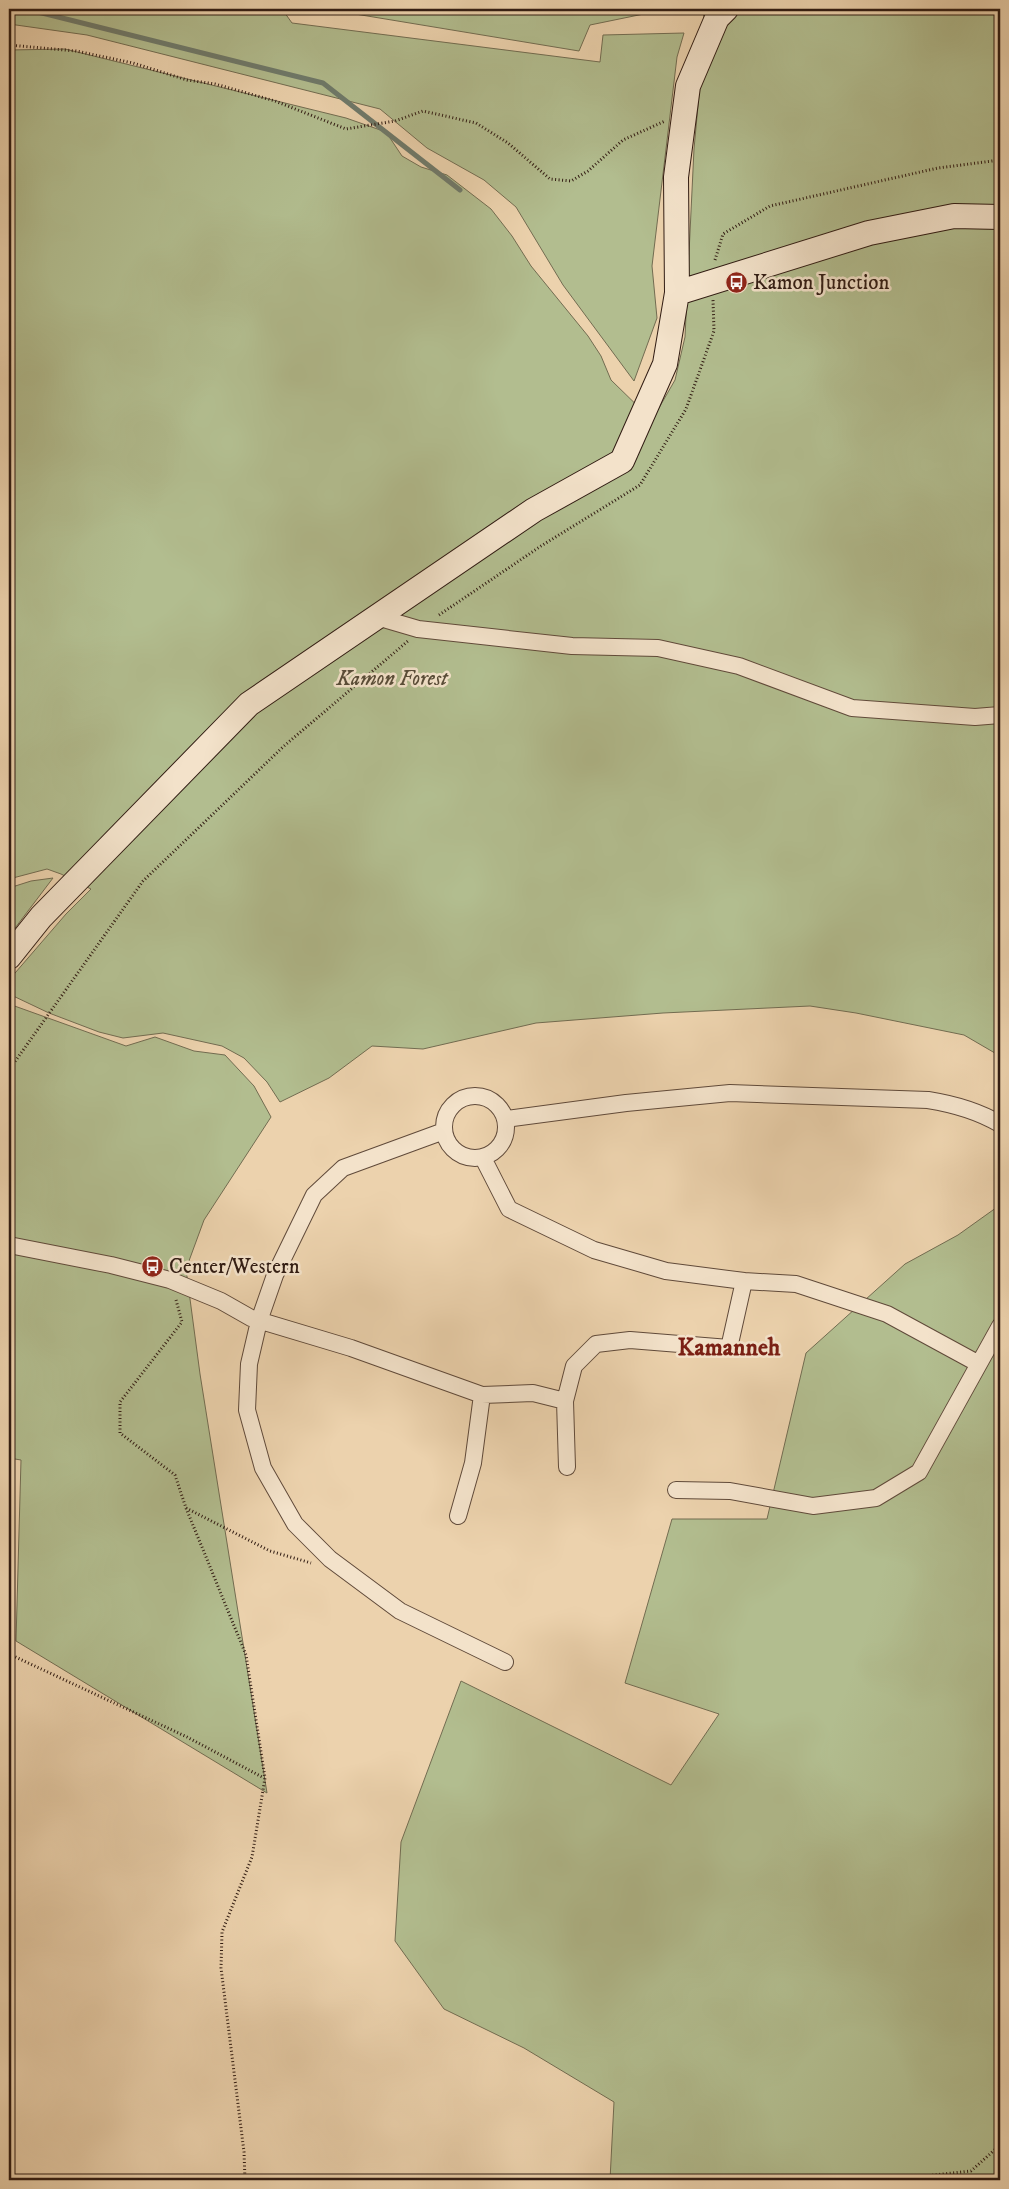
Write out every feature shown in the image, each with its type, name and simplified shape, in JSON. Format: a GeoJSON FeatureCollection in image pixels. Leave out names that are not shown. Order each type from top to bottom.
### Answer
{"type":"FeatureCollection","features":[{"type":"Feature","properties":{"kind":"main road"},"geometry":{"type":"LineString","coordinates":[[9,957],[41,917],[249,704],[534,510],[622,460],[665,364],[677,293],[676,177],[688,86],[717,18],[726,9]]}},
{"type":"Feature","properties":{"kind":"main road"},"geometry":{"type":"LineString","coordinates":[[677,293],[869,233],[954,216],[1000,217]]}},
{"type":"Feature","properties":{"kind":"street"},"geometry":{"type":"LineString","coordinates":[[377,617],[418,629],[572,646],[658,648],[739,666],[852,708],[975,717],[1000,715]]}},
{"type":"Feature","properties":{"kind":"street"},"geometry":{"type":"LineString","coordinates":[[506,1119],[662,1099],[730,1093],[764,1093],[928,1100],[947,1103],[973,1111],[1000,1124]]}},
{"type":"Feature","properties":{"kind":"street"},"geometry":{"type":"LineString","coordinates":[[470,1096],[485,1097],[494,1101],[501,1108],[506,1119],[505,1138],[500,1147],[483,1158],[462,1156],[453,1150],[447,1141],[444,1131],[444,1121],[448,1111],[455,1103],[470,1096]]}},
{"type":"Feature","properties":{"kind":"street"},"geometry":{"type":"LineString","coordinates":[[444,1131],[343,1168],[314,1195],[275,1275],[260,1321],[249,1364],[248,1410],[263,1468],[295,1524],[330,1559],[400,1611],[505,1662]]}},
{"type":"Feature","properties":{"kind":"street"},"geometry":{"type":"LineString","coordinates":[[483,1158],[509,1209],[586,1246],[666,1271],[744,1281],[796,1284],[887,1314],[979,1364]]}},
{"type":"Feature","properties":{"kind":"street"},"geometry":{"type":"LineString","coordinates":[[9,1245],[111,1265],[170,1280],[221,1301],[251,1318],[351,1348],[482,1394],[534,1393],[566,1401]]}},
{"type":"Feature","properties":{"kind":"street"},"geometry":{"type":"LineString","coordinates":[[567,1466],[566,1401],[574,1366],[596,1344],[630,1340],[729,1348],[744,1281]]}},
{"type":"Feature","properties":{"kind":"street"},"geometry":{"type":"LineString","coordinates":[[676,1490],[730,1491],[813,1506],[876,1498],[919,1472],[1000,1326]]}},
{"type":"Feature","properties":{"kind":"street"},"geometry":{"type":"LineString","coordinates":[[458,1516],[472,1463],[482,1394]]}},
{"type":"Feature","properties":{"kind":"path"},"geometry":{"type":"LineString","coordinates":[[9,45],[76,51],[133,63],[187,80],[215,84],[275,101],[346,129],[395,121],[423,111],[476,123],[508,143],[550,179],[570,181],[588,171],[623,140],[669,120],[683,120]]}},
{"type":"Feature","properties":{"kind":"path"},"geometry":{"type":"LineString","coordinates":[[9,1070],[143,882],[284,746],[407,642],[418,629],[541,546],[640,485],[686,409],[709,347],[714,331],[710,278],[723,234],[770,206],[938,168],[1000,160]]}},
{"type":"Feature","properties":{"kind":"path"},"geometry":{"type":"LineString","coordinates":[[170,1280],[182,1322],[120,1402],[120,1433],[176,1475],[186,1508],[246,1655],[265,1778],[252,1857],[222,1932],[220,1968],[244,2152],[245,2180]]}},
{"type":"Feature","properties":{"kind":"path"},"geometry":{"type":"LineString","coordinates":[[186,1508],[270,1550],[316,1565]]}},
{"type":"Feature","properties":{"kind":"path"},"geometry":{"type":"LineString","coordinates":[[9,1654],[187,1737],[265,1778]]}},
{"type":"Feature","properties":{"kind":"path"},"geometry":{"type":"LineString","coordinates":[[920,2180],[924,2176],[971,2171],[1000,2145]]}},
{"type":"Feature","properties":{"kind":"green space"},"geometry":{"type":"Polygon","coordinates":[[[9,9],[282,9],[292,23],[600,62],[603,35],[684,33],[677,57],[652,266],[657,318],[634,381],[563,285],[516,207],[484,180],[427,148],[380,109],[87,35],[9,24],[9,9]]]}},
{"type":"Feature","properties":{"kind":"green space"},"geometry":{"type":"Polygon","coordinates":[[[325,9],[668,9],[590,25],[579,51],[325,9]]]}},
{"type":"Feature","properties":{"kind":"green space","name":"Kamon Forest"},"geometry":{"type":"Polygon","coordinates":[[[701,9],[1000,9],[1000,1056],[964,1035],[856,1013],[810,1006],[663,1013],[536,1023],[423,1049],[372,1046],[329,1078],[280,1102],[267,1082],[244,1058],[222,1046],[163,1033],[123,1038],[99,1032],[49,1013],[9,994],[9,980],[66,914],[91,889],[47,869],[9,879],[9,50],[65,49],[346,118],[386,132],[402,156],[421,167],[447,175],[491,209],[512,236],[531,266],[588,336],[601,356],[611,380],[652,420],[675,380],[685,337],[694,149],[700,84],[713,39],[701,9]]]}},
{"type":"Feature","properties":{"kind":"green space"},"geometry":{"type":"Polygon","coordinates":[[[53,878],[9,936],[9,888],[31,881],[53,878]]]}},
{"type":"Feature","properties":{"kind":"green space"},"geometry":{"type":"Polygon","coordinates":[[[9,1004],[126,1046],[155,1037],[194,1051],[225,1055],[254,1086],[271,1117],[204,1220],[186,1269],[200,1374],[267,1793],[16,1641],[21,1460],[9,1458],[9,1004]]]}},
{"type":"Feature","properties":{"kind":"green space"},"geometry":{"type":"Polygon","coordinates":[[[1000,1205],[1000,2180],[610,2180],[614,2102],[524,2048],[444,2009],[395,1941],[401,1842],[461,1681],[671,1785],[719,1714],[625,1683],[672,1519],[767,1519],[806,1353],[905,1264],[958,1235],[1000,1205]]]}},
{"type":"Feature","properties":{"kind":"waterway"},"geometry":{"type":"LineString","coordinates":[[26,9],[323,83],[460,190]]}},
{"type":"Feature","properties":{"kind":"place","name":"Kamon Junction"},"geometry":{"type":"Point","coordinates":[737,283]}},
{"type":"Feature","properties":{"kind":"place","name":"Center/Western"},"geometry":{"type":"Point","coordinates":[153,1267]}},
{"type":"Feature","properties":{"kind":"district","name":"Kamanneh"},"geometry":{"type":"Point","coordinates":[729,1348]}}]}
